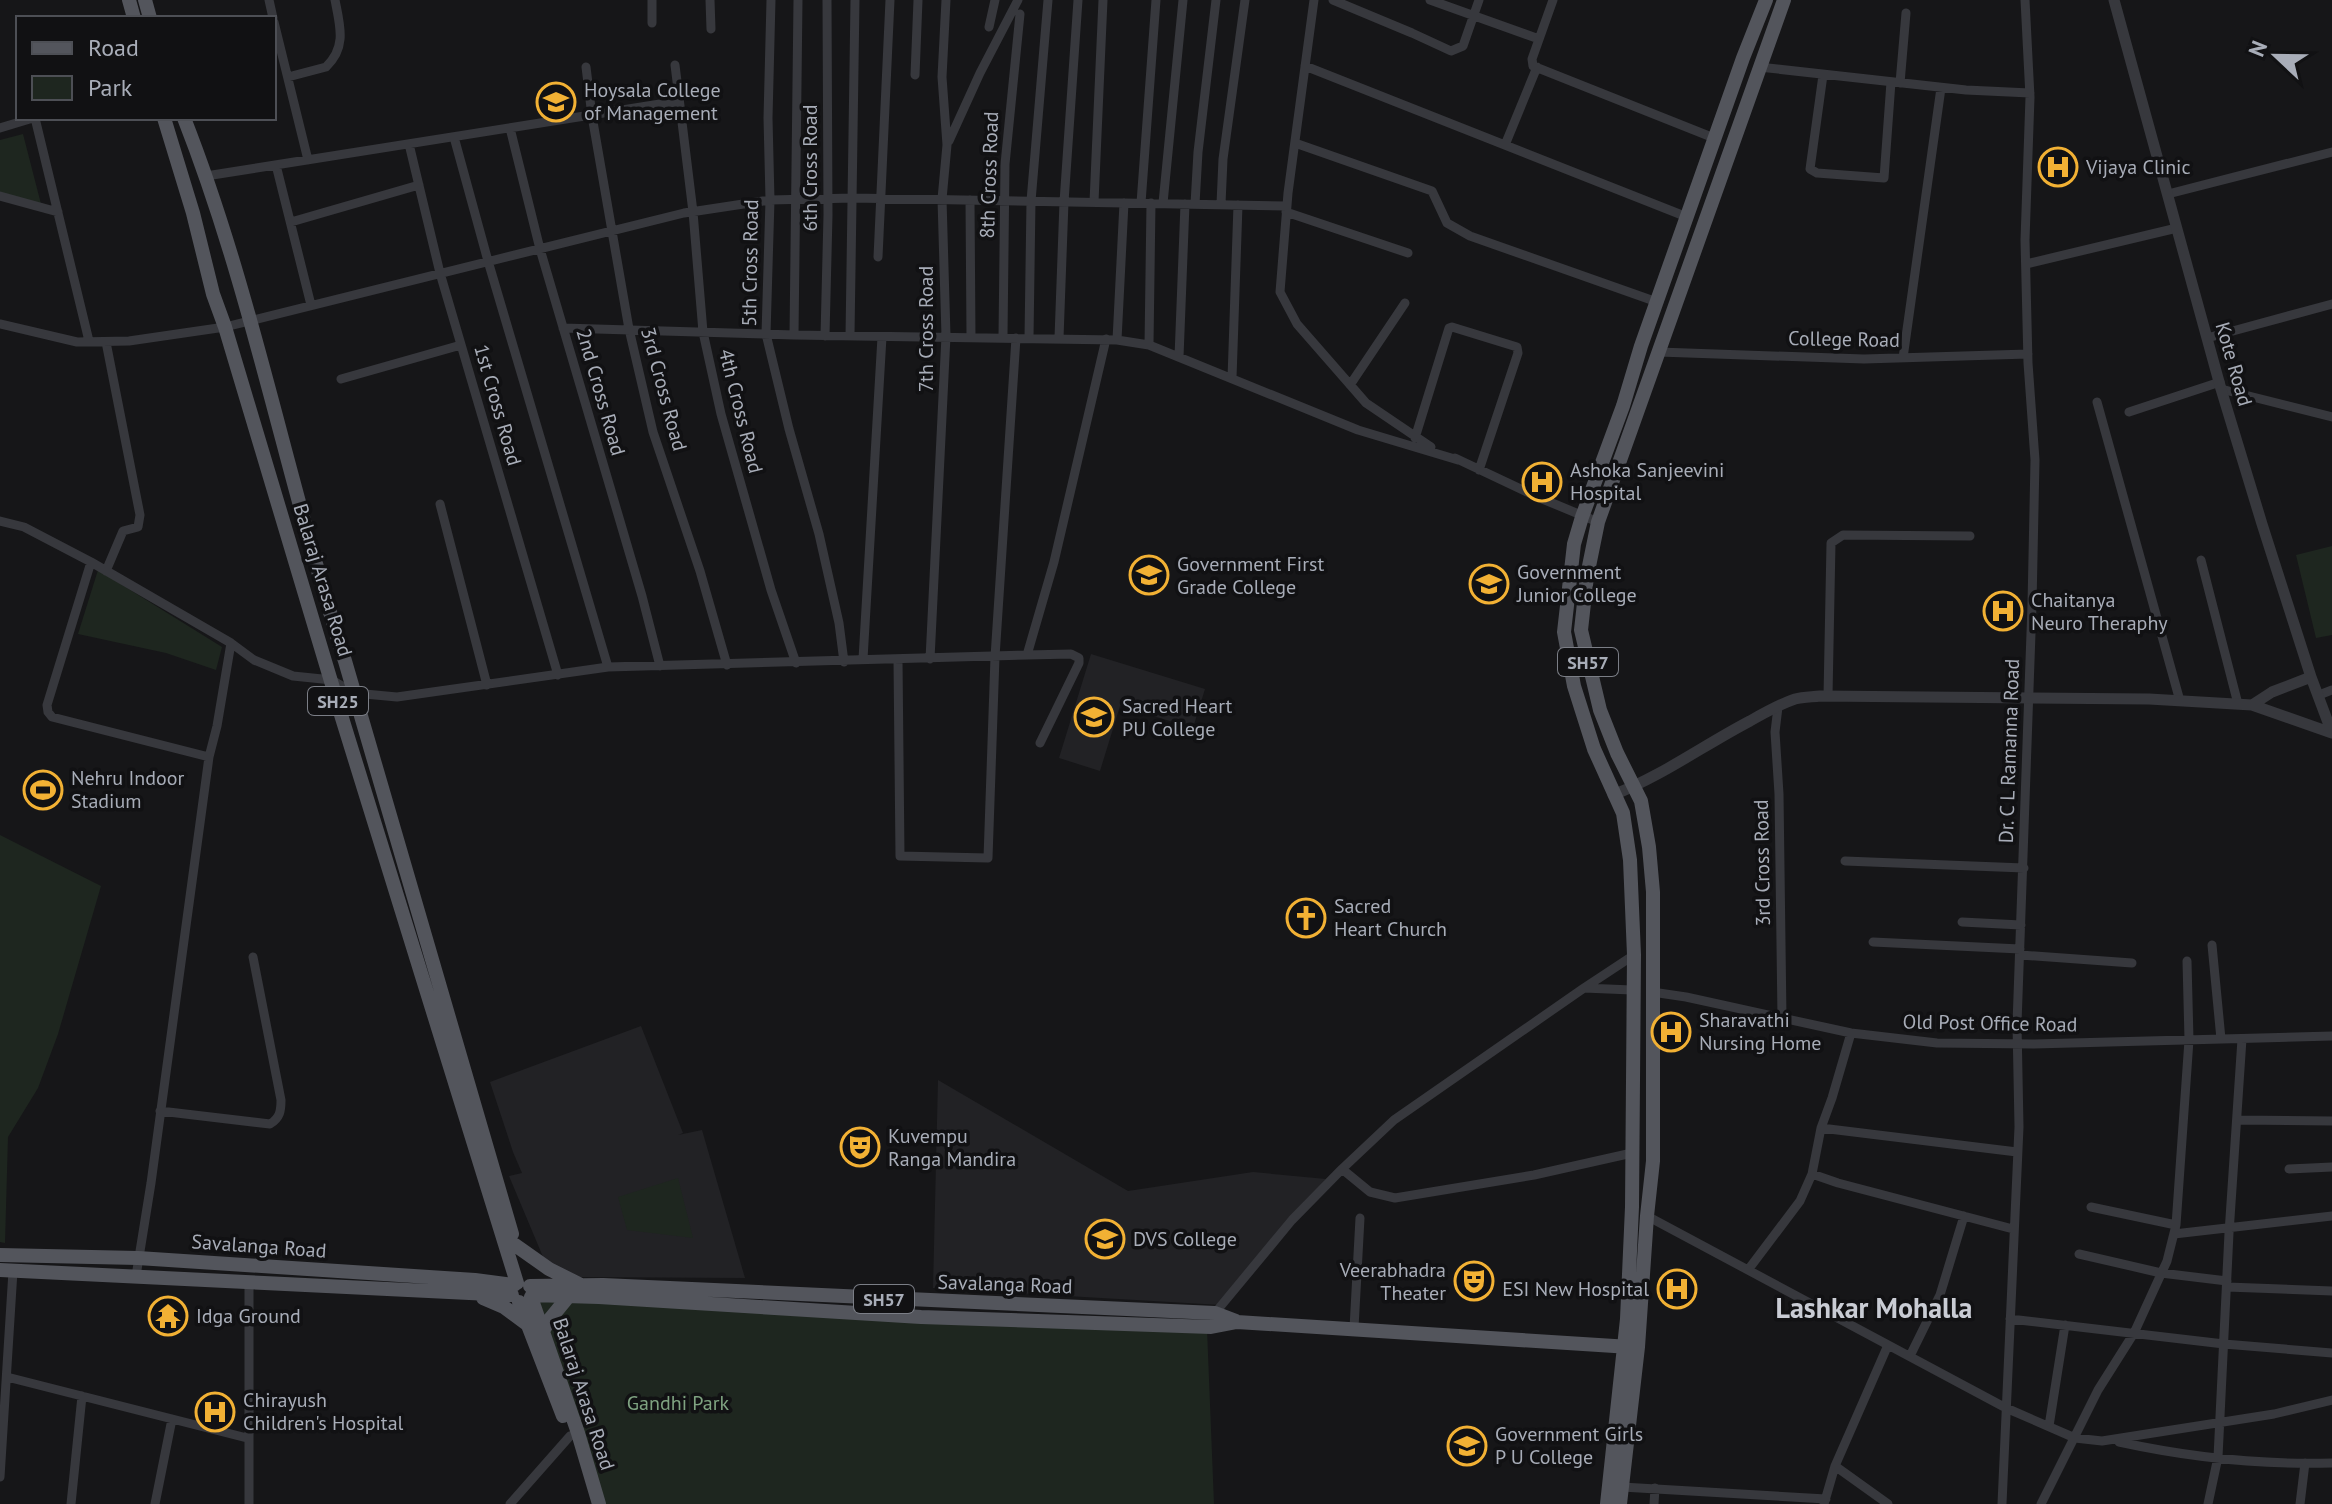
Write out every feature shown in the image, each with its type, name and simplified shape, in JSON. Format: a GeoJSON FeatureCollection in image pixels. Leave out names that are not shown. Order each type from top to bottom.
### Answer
{"type":"FeatureCollection","features":[{"type":"Feature","properties":{"kind":"main road","name":"SH57"},"geometry":{"type":"LineString","coordinates":[[1631,1347],[1629,1282],[1634,955],[1630,860],[1623,813],[1594,749],[1574,686],[1564,632],[1574,544],[1582,517],[1714,138],[1766,0]]}},
{"type":"Feature","properties":{"kind":"main road","name":"SH57"},"geometry":{"type":"LineString","coordinates":[[1631,1347],[1653,1161],[1651,875],[1641,801],[1600,710],[1581,630],[1587,576],[1598,522],[1784,0]]}},
{"type":"Feature","properties":{"kind":"main road","name":"Balaraj Arasa Road"},"geometry":{"type":"LineString","coordinates":[[165,120],[193,213],[213,294],[523,1291],[543,1331],[599,1504]]}},
{"type":"Feature","properties":{"kind":"main road","name":"Balaraj Arasa Road"},"geometry":{"type":"LineString","coordinates":[[185,120],[206,176],[250,319],[318,573],[515,1245],[523,1291]]}},
{"type":"Feature","properties":{"kind":"main road"},"geometry":{"type":"LineString","coordinates":[[515,1245],[530,1257],[581,1285]]}},
{"type":"Feature","properties":{"kind":"main road","name":"Savalanga Road"},"geometry":{"type":"LineString","coordinates":[[0,1255],[138,1258],[475,1280],[568,1297],[921,1317],[1213,1320]]}},
{"type":"Feature","properties":{"kind":"main road","name":"Savalanga Road"},"geometry":{"type":"LineString","coordinates":[[7,1271],[470,1293],[581,1285],[1354,1328],[1631,1347]]}},
{"type":"Feature","properties":{"kind":"main road"},"geometry":{"type":"LineString","coordinates":[[523,1291],[527,1324],[574,1434],[590,1504]]}},
{"type":"Feature","properties":{"kind":"main road"},"geometry":{"type":"LineString","coordinates":[[470,1293],[504,1307],[527,1324]]}},
{"type":"Feature","properties":{"kind":"main road"},"geometry":{"type":"LineString","coordinates":[[543,1331],[568,1297]]}},
{"type":"Feature","properties":{"kind":"main road"},"geometry":{"type":"LineString","coordinates":[[1620,1504],[1631,1347]]}},
{"type":"Feature","properties":{"kind":"main road"},"geometry":{"type":"LineString","coordinates":[[1607,1504],[1631,1347]]}},
{"type":"Feature","properties":{"kind":"street"},"geometry":{"type":"LineString","coordinates":[[288,77],[326,67],[337,52],[342,33],[335,0]]}},
{"type":"Feature","properties":{"kind":"street"},"geometry":{"type":"LineString","coordinates":[[652,0],[652,23]]}},
{"type":"Feature","properties":{"kind":"street"},"geometry":{"type":"LineString","coordinates":[[710,0],[711,29]]}},
{"type":"Feature","properties":{"kind":"street","name":"5th Cross Road"},"geometry":{"type":"LineString","coordinates":[[771,0],[766,334],[819,534],[839,623],[844,662]]}},
{"type":"Feature","properties":{"kind":"street"},"geometry":{"type":"LineString","coordinates":[[794,335],[798,0]]}},
{"type":"Feature","properties":{"kind":"street","name":"6th Cross Road"},"geometry":{"type":"LineString","coordinates":[[825,336],[827,0]]}},
{"type":"Feature","properties":{"kind":"street"},"geometry":{"type":"LineString","coordinates":[[850,336],[855,0]]}},
{"type":"Feature","properties":{"kind":"street"},"geometry":{"type":"LineString","coordinates":[[878,257],[890,0]]}},
{"type":"Feature","properties":{"kind":"street"},"geometry":{"type":"LineString","coordinates":[[915,75],[918,0]]}},
{"type":"Feature","properties":{"kind":"street","name":"7th Cross Road"},"geometry":{"type":"LineString","coordinates":[[930,659],[946,336],[942,199],[947,145],[942,77],[946,0]]}},
{"type":"Feature","properties":{"kind":"street"},"geometry":{"type":"LineString","coordinates":[[989,27],[995,0]]}},
{"type":"Feature","properties":{"kind":"street"},"geometry":{"type":"LineString","coordinates":[[947,145],[1018,0]]}},
{"type":"Feature","properties":{"kind":"street"},"geometry":{"type":"LineString","coordinates":[[1029,338],[1031,201],[1048,0]]}},
{"type":"Feature","properties":{"kind":"street"},"geometry":{"type":"LineString","coordinates":[[1059,338],[1064,202],[1078,0]]}},
{"type":"Feature","properties":{"kind":"street"},"geometry":{"type":"LineString","coordinates":[[1094,202],[1103,0]]}},
{"type":"Feature","properties":{"kind":"street"},"geometry":{"type":"LineString","coordinates":[[1149,345],[1146,203],[1156,0]]}},
{"type":"Feature","properties":{"kind":"street"},"geometry":{"type":"LineString","coordinates":[[1163,203],[1183,0]]}},
{"type":"Feature","properties":{"kind":"street"},"geometry":{"type":"LineString","coordinates":[[1179,357],[1190,204],[1216,0]]}},
{"type":"Feature","properties":{"kind":"street"},"geometry":{"type":"LineString","coordinates":[[1221,204],[1223,159],[1245,0]]}},
{"type":"Feature","properties":{"kind":"street"},"geometry":{"type":"LineString","coordinates":[[1314,0],[1286,209],[1280,292],[1297,324],[1366,403],[1415,438],[1598,522]]}},
{"type":"Feature","properties":{"kind":"street"},"geometry":{"type":"LineString","coordinates":[[1333,0],[1451,51],[1463,46],[1479,0]]}},
{"type":"Feature","properties":{"kind":"street"},"geometry":{"type":"LineString","coordinates":[[1430,0],[1539,39]]}},
{"type":"Feature","properties":{"kind":"street"},"geometry":{"type":"LineString","coordinates":[[1553,0],[1532,63],[1714,138]]}},
{"type":"Feature","properties":{"kind":"street","name":"Dr. C L Ramanna Road"},"geometry":{"type":"LineString","coordinates":[[2002,1504],[2017,1152],[2035,460],[2026,264],[2030,93],[2025,0]]}},
{"type":"Feature","properties":{"kind":"street","name":"Kote Road"},"geometry":{"type":"LineString","coordinates":[[2114,0],[2220,386],[2311,677],[2332,733]]}},
{"type":"Feature","properties":{"kind":"street"},"geometry":{"type":"LineString","coordinates":[[1823,75],[1810,169],[1812,173],[1884,178],[1906,13]]}},
{"type":"Feature","properties":{"kind":"street","name":"8th Cross Road"},"geometry":{"type":"LineString","coordinates":[[1003,337],[1009,119],[1020,14]]}},
{"type":"Feature","properties":{"kind":"street"},"geometry":{"type":"LineString","coordinates":[[276,28],[308,160]]}},
{"type":"Feature","properties":{"kind":"street","name":"4th Cross Road"},"geometry":{"type":"LineString","coordinates":[[675,65],[693,212],[703,332],[724,427],[771,590],[796,663]]}},
{"type":"Feature","properties":{"kind":"street"},"geometry":{"type":"LineString","coordinates":[[1305,66],[1687,217]]}},
{"type":"Feature","properties":{"kind":"street","name":"3rd Cross Road"},"geometry":{"type":"LineString","coordinates":[[586,67],[611,231],[629,329],[653,432],[727,665]]}},
{"type":"Feature","properties":{"kind":"street"},"geometry":{"type":"LineString","coordinates":[[1505,145],[1537,67]]}},
{"type":"Feature","properties":{"kind":"street"},"geometry":{"type":"LineString","coordinates":[[1759,67],[1941,88],[2030,93]]}},
{"type":"Feature","properties":{"kind":"street"},"geometry":{"type":"LineString","coordinates":[[1903,358],[1941,88]]}},
{"type":"Feature","properties":{"kind":"street"},"geometry":{"type":"LineString","coordinates":[[206,176],[679,101]]}},
{"type":"Feature","properties":{"kind":"street"},"geometry":{"type":"LineString","coordinates":[[0,128],[27,120]]}},
{"type":"Feature","properties":{"kind":"street"},"geometry":{"type":"LineString","coordinates":[[35,120],[89,341]]}},
{"type":"Feature","properties":{"kind":"street","name":"2nd Cross Road"},"geometry":{"type":"LineString","coordinates":[[510,128],[540,249],[660,666]]}},
{"type":"Feature","properties":{"kind":"street"},"geometry":{"type":"LineString","coordinates":[[454,137],[608,667]]}},
{"type":"Feature","properties":{"kind":"street"},"geometry":{"type":"LineString","coordinates":[[1295,143],[1432,191],[1447,223],[1470,236],[1657,302]]}},
{"type":"Feature","properties":{"kind":"street","name":"1st Cross Road"},"geometry":{"type":"LineString","coordinates":[[409,144],[440,273],[558,675]]}},
{"type":"Feature","properties":{"kind":"street"},"geometry":{"type":"LineString","coordinates":[[2168,194],[2332,152]]}},
{"type":"Feature","properties":{"kind":"street"},"geometry":{"type":"LineString","coordinates":[[276,165],[311,305]]}},
{"type":"Feature","properties":{"kind":"street"},"geometry":{"type":"LineString","coordinates":[[291,222],[419,185]]}},
{"type":"Feature","properties":{"kind":"street"},"geometry":{"type":"LineString","coordinates":[[0,196],[58,212]]}},
{"type":"Feature","properties":{"kind":"street"},"geometry":{"type":"LineString","coordinates":[[0,324],[77,342],[129,341],[225,327],[611,231],[693,212],[770,200],[853,198],[1238,205],[1286,209],[1408,253]]}},
{"type":"Feature","properties":{"kind":"street"},"geometry":{"type":"LineString","coordinates":[[970,200],[971,337]]}},
{"type":"Feature","properties":{"kind":"street"},"geometry":{"type":"LineString","coordinates":[[1117,340],[1124,203]]}},
{"type":"Feature","properties":{"kind":"street"},"geometry":{"type":"LineString","coordinates":[[1232,378],[1238,205]]}},
{"type":"Feature","properties":{"kind":"street"},"geometry":{"type":"LineString","coordinates":[[2026,264],[2177,228]]}},
{"type":"Feature","properties":{"kind":"street"},"geometry":{"type":"LineString","coordinates":[[1350,385],[1405,303]]}},
{"type":"Feature","properties":{"kind":"street"},"geometry":{"type":"LineString","coordinates":[[2207,338],[2332,304]]}},
{"type":"Feature","properties":{"kind":"street"},"geometry":{"type":"LineString","coordinates":[[563,328],[1117,340],[1149,345],[1358,430],[1458,460]]}},
{"type":"Feature","properties":{"kind":"street"},"geometry":{"type":"LineString","coordinates":[[1415,438],[1449,328],[1517,347],[1518,353],[1479,470]]}},
{"type":"Feature","properties":{"kind":"street"},"geometry":{"type":"LineString","coordinates":[[863,659],[882,337]]}},
{"type":"Feature","properties":{"kind":"street"},"geometry":{"type":"LineString","coordinates":[[898,660],[900,856],[988,858],[995,657],[1016,338]]}},
{"type":"Feature","properties":{"kind":"street"},"geometry":{"type":"LineString","coordinates":[[1027,655],[1054,562],[1106,339]]}},
{"type":"Feature","properties":{"kind":"street"},"geometry":{"type":"LineString","coordinates":[[106,342],[140,515],[138,527],[123,531],[106,571]]}},
{"type":"Feature","properties":{"kind":"street"},"geometry":{"type":"LineString","coordinates":[[341,379],[461,345]]}},
{"type":"Feature","properties":{"kind":"street","name":"College Road"},"geometry":{"type":"LineString","coordinates":[[1659,352],[1864,359],[2028,354]]}},
{"type":"Feature","properties":{"kind":"street"},"geometry":{"type":"LineString","coordinates":[[2129,412],[2220,386],[2332,417]]}},
{"type":"Feature","properties":{"kind":"street"},"geometry":{"type":"LineString","coordinates":[[2097,402],[2180,701]]}},
{"type":"Feature","properties":{"kind":"street"},"geometry":{"type":"LineString","coordinates":[[440,504],[487,685]]}},
{"type":"Feature","properties":{"kind":"street"},"geometry":{"type":"LineString","coordinates":[[0,521],[24,527],[91,562],[231,643],[254,660],[293,676],[332,680],[354,693],[397,697],[608,667],[1071,654],[1079,658],[1079,663],[1040,743]]}},
{"type":"Feature","properties":{"kind":"street"},"geometry":{"type":"LineString","coordinates":[[1828,696],[1831,543],[1843,535],[1970,536]]}},
{"type":"Feature","properties":{"kind":"street"},"geometry":{"type":"LineString","coordinates":[[2201,560],[2238,704]]}},
{"type":"Feature","properties":{"kind":"street"},"geometry":{"type":"LineString","coordinates":[[91,562],[47,705],[48,712],[52,717],[209,757]]}},
{"type":"Feature","properties":{"kind":"street"},"geometry":{"type":"LineString","coordinates":[[136,1276],[209,757],[231,643]]}},
{"type":"Feature","properties":{"kind":"street"},"geometry":{"type":"LineString","coordinates":[[2252,705],[2272,692],[2311,677]]}},
{"type":"Feature","properties":{"kind":"street"},"geometry":{"type":"LineString","coordinates":[[2319,695],[2332,690]]}},
{"type":"Feature","properties":{"kind":"street"},"geometry":{"type":"LineString","coordinates":[[1613,795],[1634,787],[1709,743],[1795,699],[1828,696],[2180,701],[2252,705],[2332,733]]}},
{"type":"Feature","properties":{"kind":"street","name":"3rd Cross Road"},"geometry":{"type":"LineString","coordinates":[[1778,707],[1775,732],[1780,809],[1782,1018]]}},
{"type":"Feature","properties":{"kind":"street"},"geometry":{"type":"LineString","coordinates":[[1845,861],[2024,868]]}},
{"type":"Feature","properties":{"kind":"street"},"geometry":{"type":"LineString","coordinates":[[1962,922],[2021,925]]}},
{"type":"Feature","properties":{"kind":"street"},"geometry":{"type":"LineString","coordinates":[[1873,942],[2132,963]]}},
{"type":"Feature","properties":{"kind":"street"},"geometry":{"type":"LineString","coordinates":[[2212,945],[2221,1039]]}},
{"type":"Feature","properties":{"kind":"street"},"geometry":{"type":"LineString","coordinates":[[1213,1320],[1292,1220],[1394,1120],[1634,955]]}},
{"type":"Feature","properties":{"kind":"street"},"geometry":{"type":"LineString","coordinates":[[160,1111],[270,1124],[277,1120],[281,1100],[253,957]]}},
{"type":"Feature","properties":{"kind":"street"},"geometry":{"type":"LineString","coordinates":[[2041,1504],[2098,1390],[2134,1333],[2167,1261],[2175,1230],[2189,1040],[2187,961]]}},
{"type":"Feature","properties":{"kind":"street"},"geometry":{"type":"LineString","coordinates":[[1584,988],[1632,990]]}},
{"type":"Feature","properties":{"kind":"street","name":"Old Post Office Road"},"geometry":{"type":"LineString","coordinates":[[1652,992],[1851,1033],[1937,1043],[2018,1044],[2332,1036]]}},
{"type":"Feature","properties":{"kind":"street"},"geometry":{"type":"LineString","coordinates":[[1748,1270],[1800,1201],[1812,1174],[1821,1128],[1851,1033]]}},
{"type":"Feature","properties":{"kind":"street"},"geometry":{"type":"LineString","coordinates":[[2208,1504],[2218,1457],[2242,1039]]}},
{"type":"Feature","properties":{"kind":"street"},"geometry":{"type":"LineString","coordinates":[[2237,1120],[2332,1121]]}},
{"type":"Feature","properties":{"kind":"street"},"geometry":{"type":"LineString","coordinates":[[1821,1128],[2017,1152]]}},
{"type":"Feature","properties":{"kind":"street"},"geometry":{"type":"LineString","coordinates":[[1342,1169],[1370,1192],[1395,1198],[1534,1175],[1632,1153]]}},
{"type":"Feature","properties":{"kind":"street"},"geometry":{"type":"LineString","coordinates":[[2289,1169],[2332,1167]]}},
{"type":"Feature","properties":{"kind":"street"},"geometry":{"type":"LineString","coordinates":[[1812,1174],[2013,1229]]}},
{"type":"Feature","properties":{"kind":"street"},"geometry":{"type":"LineString","coordinates":[[2091,1207],[2175,1230],[2229,1229],[2332,1216]]}},
{"type":"Feature","properties":{"kind":"street"},"geometry":{"type":"LineString","coordinates":[[1647,1216],[2006,1408],[2075,1438],[2112,1440],[2220,1423],[2332,1400]]}},
{"type":"Feature","properties":{"kind":"street"},"geometry":{"type":"LineString","coordinates":[[1910,1356],[1940,1295],[1964,1216]]}},
{"type":"Feature","properties":{"kind":"street"},"geometry":{"type":"LineString","coordinates":[[1354,1328],[1360,1218]]}},
{"type":"Feature","properties":{"kind":"street"},"geometry":{"type":"LineString","coordinates":[[2079,1254],[2227,1284],[2332,1291]]}},
{"type":"Feature","properties":{"kind":"street"},"geometry":{"type":"LineString","coordinates":[[0,1477],[3,1389],[7,1377],[7,1271]]}},
{"type":"Feature","properties":{"kind":"street"},"geometry":{"type":"LineString","coordinates":[[249,1281],[249,1504]]}},
{"type":"Feature","properties":{"kind":"street"},"geometry":{"type":"LineString","coordinates":[[2010,1319],[2332,1353]]}},
{"type":"Feature","properties":{"kind":"street"},"geometry":{"type":"LineString","coordinates":[[2049,1426],[2065,1325]]}},
{"type":"Feature","properties":{"kind":"street"},"geometry":{"type":"LineString","coordinates":[[1622,1487],[1825,1502],[1835,1466],[1888,1345]]}},
{"type":"Feature","properties":{"kind":"street"},"geometry":{"type":"LineString","coordinates":[[7,1377],[247,1438]]}},
{"type":"Feature","properties":{"kind":"street"},"geometry":{"type":"LineString","coordinates":[[71,1504],[82,1396]]}},
{"type":"Feature","properties":{"kind":"street"},"geometry":{"type":"LineString","coordinates":[[155,1504],[172,1419]]}},
{"type":"Feature","properties":{"kind":"street"},"geometry":{"type":"LineString","coordinates":[[510,1504],[574,1434]]}},
{"type":"Feature","properties":{"kind":"street"},"geometry":{"type":"LineString","coordinates":[[2112,1440],[2218,1457],[2332,1463]]}},
{"type":"Feature","properties":{"kind":"street"},"geometry":{"type":"LineString","coordinates":[[2300,1504],[2305,1463]]}},
{"type":"Feature","properties":{"kind":"street"},"geometry":{"type":"LineString","coordinates":[[1835,1466],[1888,1504]]}},
{"type":"Feature","properties":{"kind":"street"},"geometry":{"type":"LineString","coordinates":[[1654,1504],[1655,1488]]}},
{"type":"Feature","properties":{"kind":"shaded area","name":"Sacred Heart PU College"},"geometry":{"type":"Polygon","coordinates":[[[1091,654],[1205,689],[1193,728],[1120,706],[1100,771],[1059,758],[1091,654]]]}},
{"type":"Feature","properties":{"kind":"shaded area"},"geometry":{"type":"Polygon","coordinates":[[[641,1026],[683,1133],[678,1135],[702,1130],[745,1278],[579,1277],[546,1264],[509,1176],[522,1173],[490,1082],[641,1026]]]}},
{"type":"Feature","properties":{"kind":"shaded area","name":"DVS College"},"geometry":{"type":"Polygon","coordinates":[[[938,1080],[1128,1191],[1253,1172],[1326,1179],[1221,1305],[933,1288],[938,1080]]]}},
{"type":"Feature","properties":{"kind":"green space"},"geometry":{"type":"Polygon","coordinates":[[[23,134],[41,204],[0,193],[0,140],[23,134]]]}},
{"type":"Feature","properties":{"kind":"green space"},"geometry":{"type":"Polygon","coordinates":[[[2332,546],[2332,635],[2316,638],[2296,555],[2332,546]]]}},
{"type":"Feature","properties":{"kind":"green space"},"geometry":{"type":"Polygon","coordinates":[[[98,570],[222,647],[216,670],[166,653],[78,634],[98,570]]]}},
{"type":"Feature","properties":{"kind":"green space"},"geometry":{"type":"Polygon","coordinates":[[[0,835],[101,886],[58,1034],[38,1088],[8,1137],[5,1243],[0,1242],[0,835]]]}},
{"type":"Feature","properties":{"kind":"green space"},"geometry":{"type":"Polygon","coordinates":[[[678,1178],[693,1238],[627,1230],[618,1197],[678,1178]]]}},
{"type":"Feature","properties":{"kind":"green space","name":"Gandhi Park"},"geometry":{"type":"Polygon","coordinates":[[[537,1293],[1207,1329],[1214,1504],[601,1504],[537,1293]]]}},
{"type":"Feature","properties":{"kind":"place","name":"Hoysala College of Management"},"geometry":{"type":"Point","coordinates":[556,102]}},
{"type":"Feature","properties":{"kind":"place","name":"Vijaya Clinic"},"geometry":{"type":"Point","coordinates":[2058,167]}},
{"type":"Feature","properties":{"kind":"place","name":"Ashoka Sanjeevini Hospital"},"geometry":{"type":"Point","coordinates":[1542,482]}},
{"type":"Feature","properties":{"kind":"place","name":"Government First Grade College"},"geometry":{"type":"Point","coordinates":[1149,575]}},
{"type":"Feature","properties":{"kind":"place","name":"Government Junior College"},"geometry":{"type":"Point","coordinates":[1489,584]}},
{"type":"Feature","properties":{"kind":"place","name":"Chaitanya Neuro Theraphy"},"geometry":{"type":"Point","coordinates":[2003,611]}},
{"type":"Feature","properties":{"kind":"place","name":"Sacred Heart PU College"},"geometry":{"type":"Point","coordinates":[1094,717]}},
{"type":"Feature","properties":{"kind":"place","name":"Nehru Indoor Stadium"},"geometry":{"type":"Point","coordinates":[43,790]}},
{"type":"Feature","properties":{"kind":"place","name":"Sacred Heart Church"},"geometry":{"type":"Point","coordinates":[1306,918]}},
{"type":"Feature","properties":{"kind":"place","name":"Sharavathi Nursing Home"},"geometry":{"type":"Point","coordinates":[1671,1032]}},
{"type":"Feature","properties":{"kind":"place","name":"Kuvempu Ranga Mandira"},"geometry":{"type":"Point","coordinates":[860,1147]}},
{"type":"Feature","properties":{"kind":"place","name":"DVS College"},"geometry":{"type":"Point","coordinates":[1105,1239]}},
{"type":"Feature","properties":{"kind":"place","name":"Veerabhadra Theater"},"geometry":{"type":"Point","coordinates":[1474,1281]}},
{"type":"Feature","properties":{"kind":"place","name":"ESI New Hospital"},"geometry":{"type":"Point","coordinates":[1677,1289]}},
{"type":"Feature","properties":{"kind":"place","name":"Idga Ground"},"geometry":{"type":"Point","coordinates":[168,1316]}},
{"type":"Feature","properties":{"kind":"place","name":"Chirayush Children's Hospital"},"geometry":{"type":"Point","coordinates":[215,1412]}},
{"type":"Feature","properties":{"kind":"place","name":"Government Girls P U College"},"geometry":{"type":"Point","coordinates":[1467,1446]}},
{"type":"Feature","properties":{"kind":"district","name":"Lashkar Mohalla"},"geometry":{"type":"Point","coordinates":[1874,1307]}}]}
